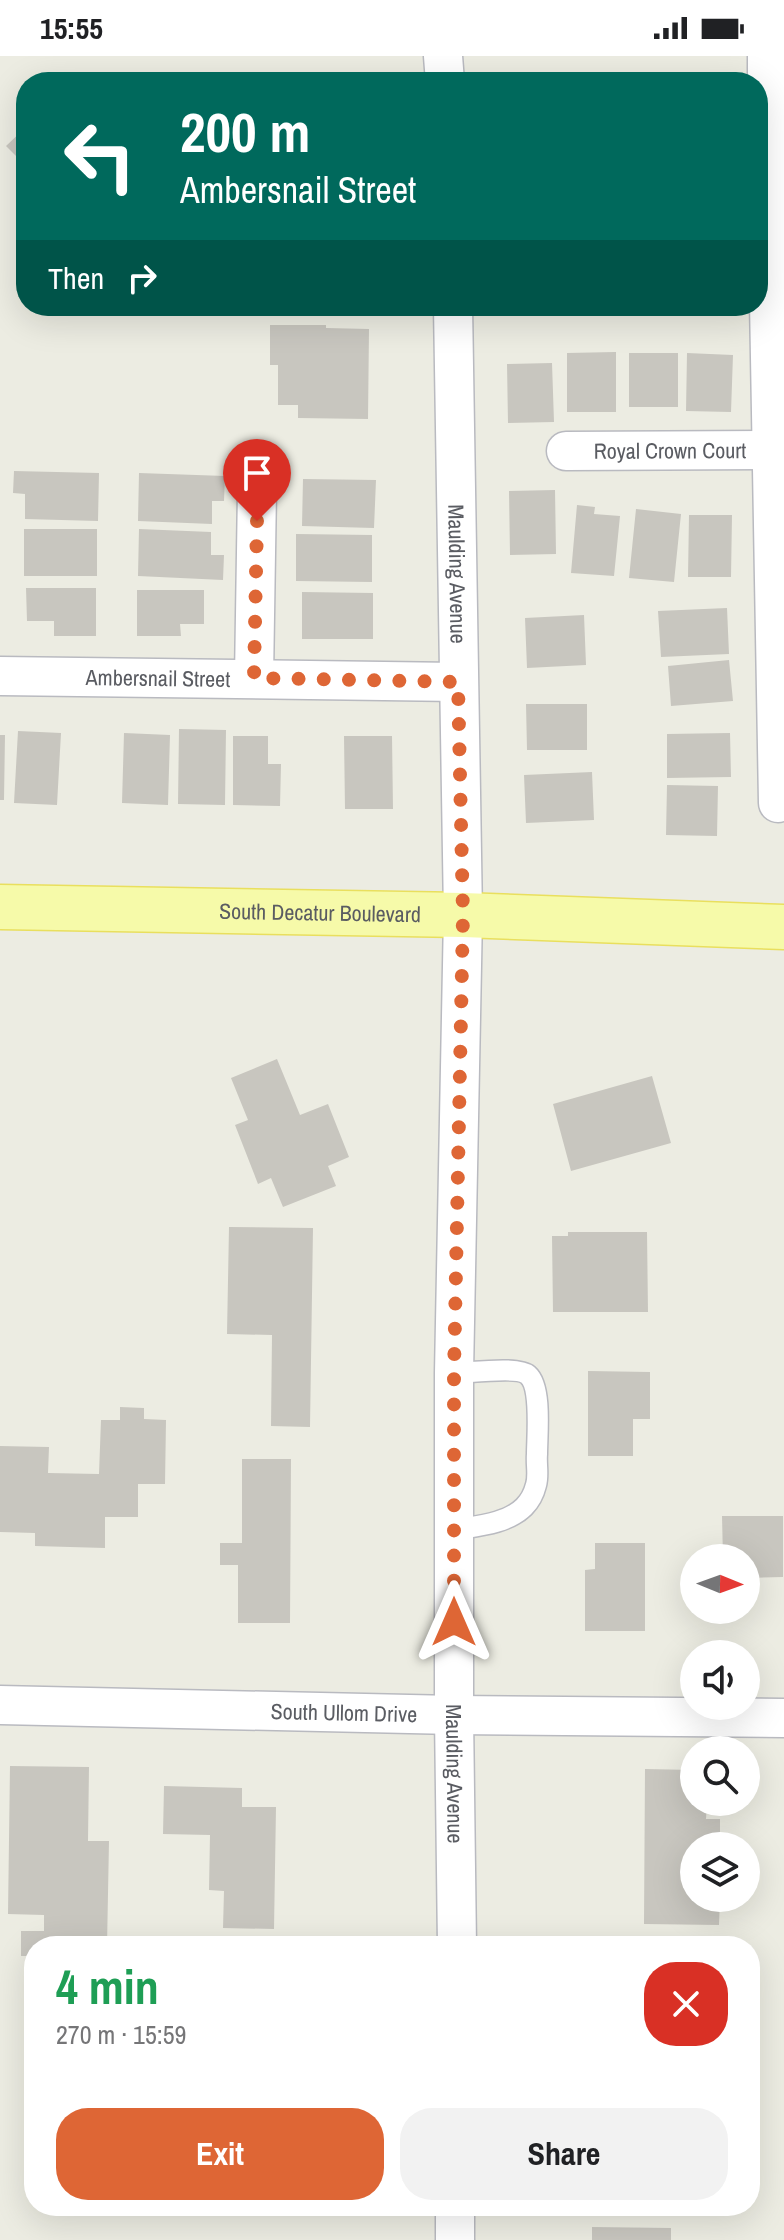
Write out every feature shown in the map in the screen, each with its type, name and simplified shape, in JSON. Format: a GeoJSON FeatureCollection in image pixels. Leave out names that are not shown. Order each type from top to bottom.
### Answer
{"type":"FeatureCollection","features":[{"type":"Feature","properties":{"kind":"main road","name":"South Decatur Boulevard"},"geometry":{"type":"LineString","coordinates":[[0,907],[463,915],[784,927]]}},
{"type":"Feature","properties":{"kind":"street","name":"Maulding Avenue"},"geometry":{"type":"LineString","coordinates":[[453,316],[463,915],[454,1373],[457,1936]]}},
{"type":"Feature","properties":{"kind":"street"},"geometry":{"type":"LineString","coordinates":[[767,316],[780,627],[778,803]]}},
{"type":"Feature","properties":{"kind":"street","name":"Royal Crown Court"},"geometry":{"type":"LineString","coordinates":[[566,451],[772,450]]}},
{"type":"Feature","properties":{"kind":"street"},"geometry":{"type":"LineString","coordinates":[[254,678],[257,490]]}},
{"type":"Feature","properties":{"kind":"street","name":"Ambersnail Street"},"geometry":{"type":"LineString","coordinates":[[0,676],[458,682]]}},
{"type":"Feature","properties":{"kind":"street","name":"South Ullom Drive"},"geometry":{"type":"LineString","coordinates":[[0,1705],[454,1715],[784,1718]]}},
{"type":"Feature","properties":{"kind":"street"},"geometry":{"type":"LineString","coordinates":[[455,2216],[455,2240]]}},
{"type":"Feature","properties":{"kind":"lane"},"geometry":{"type":"LineString","coordinates":[[454,1373],[517,1372],[528,1375],[533,1383],[535,1398],[538,1479],[528,1502],[514,1514],[454,1530]]}},
{"type":"Feature","properties":{"kind":"building"},"geometry":{"type":"Polygon","coordinates":[[[16,136],[16,156],[6,146],[16,136]]]}},
{"type":"Feature","properties":{"kind":"building"},"geometry":{"type":"Polygon","coordinates":[[[270,325],[369,329],[368,419],[298,418],[298,405],[278,405],[278,365],[270,365],[270,325]]]}},
{"type":"Feature","properties":{"kind":"building"},"geometry":{"type":"Polygon","coordinates":[[[616,352],[616,412],[567,412],[567,353],[616,352]]]}},
{"type":"Feature","properties":{"kind":"building"},"geometry":{"type":"Polygon","coordinates":[[[629,353],[678,353],[678,407],[629,407],[629,353]]]}},
{"type":"Feature","properties":{"kind":"building"},"geometry":{"type":"Polygon","coordinates":[[[687,353],[733,355],[731,412],[686,411],[687,353]]]}},
{"type":"Feature","properties":{"kind":"building"},"geometry":{"type":"Polygon","coordinates":[[[552,363],[554,422],[508,423],[507,364],[552,363]]]}},
{"type":"Feature","properties":{"kind":"building"},"geometry":{"type":"Polygon","coordinates":[[[14,471],[99,473],[98,521],[25,519],[25,494],[13,493],[14,471]]]}},
{"type":"Feature","properties":{"kind":"building"},"geometry":{"type":"Polygon","coordinates":[[[139,473],[225,476],[224,501],[212,501],[212,524],[138,521],[139,473]]]}},
{"type":"Feature","properties":{"kind":"building"},"geometry":{"type":"Polygon","coordinates":[[[303,479],[376,480],[374,528],[302,526],[303,479]]]}},
{"type":"Feature","properties":{"kind":"building"},"geometry":{"type":"Polygon","coordinates":[[[555,490],[556,554],[510,555],[509,491],[555,490]]]}},
{"type":"Feature","properties":{"kind":"building"},"geometry":{"type":"Polygon","coordinates":[[[577,505],[595,507],[594,514],[620,516],[614,576],[571,573],[577,505]]]}},
{"type":"Feature","properties":{"kind":"building"},"geometry":{"type":"Polygon","coordinates":[[[636,509],[681,514],[674,582],[629,578],[636,509]]]}},
{"type":"Feature","properties":{"kind":"building"},"geometry":{"type":"Polygon","coordinates":[[[689,515],[732,515],[731,577],[688,577],[689,515]]]}},
{"type":"Feature","properties":{"kind":"building"},"geometry":{"type":"Polygon","coordinates":[[[24,529],[97,529],[97,576],[24,576],[24,529]]]}},
{"type":"Feature","properties":{"kind":"building"},"geometry":{"type":"Polygon","coordinates":[[[139,529],[211,532],[211,555],[224,555],[223,580],[138,576],[139,529]]]}},
{"type":"Feature","properties":{"kind":"building"},"geometry":{"type":"Polygon","coordinates":[[[296,534],[372,535],[372,582],[296,581],[296,534]]]}},
{"type":"Feature","properties":{"kind":"building"},"geometry":{"type":"Polygon","coordinates":[[[26,588],[96,588],[96,636],[54,636],[54,621],[27,621],[26,588]]]}},
{"type":"Feature","properties":{"kind":"building"},"geometry":{"type":"Polygon","coordinates":[[[137,590],[204,590],[204,624],[180,624],[181,636],[137,636],[137,590]]]}},
{"type":"Feature","properties":{"kind":"building"},"geometry":{"type":"Polygon","coordinates":[[[302,592],[373,593],[373,639],[302,639],[302,592]]]}},
{"type":"Feature","properties":{"kind":"building"},"geometry":{"type":"Polygon","coordinates":[[[727,608],[729,654],[661,657],[658,611],[727,608]]]}},
{"type":"Feature","properties":{"kind":"building"},"geometry":{"type":"Polygon","coordinates":[[[584,615],[586,665],[527,668],[525,618],[584,615]]]}},
{"type":"Feature","properties":{"kind":"building"},"geometry":{"type":"Polygon","coordinates":[[[729,660],[733,701],[671,706],[668,666],[729,660]]]}},
{"type":"Feature","properties":{"kind":"building"},"geometry":{"type":"Polygon","coordinates":[[[526,704],[587,704],[587,750],[527,750],[526,704]]]}},
{"type":"Feature","properties":{"kind":"building"},"geometry":{"type":"Polygon","coordinates":[[[179,729],[226,730],[225,805],[178,804],[179,729]]]}},
{"type":"Feature","properties":{"kind":"building"},"geometry":{"type":"Polygon","coordinates":[[[18,731],[61,733],[57,805],[14,803],[18,731]]]}},
{"type":"Feature","properties":{"kind":"building"},"geometry":{"type":"Polygon","coordinates":[[[124,733],[170,735],[168,805],[122,803],[124,733]]]}},
{"type":"Feature","properties":{"kind":"building"},"geometry":{"type":"Polygon","coordinates":[[[730,733],[731,777],[667,778],[667,734],[730,733]]]}},
{"type":"Feature","properties":{"kind":"building"},"geometry":{"type":"Polygon","coordinates":[[[0,735],[5,735],[4,800],[0,800],[0,735]]]}},
{"type":"Feature","properties":{"kind":"building"},"geometry":{"type":"Polygon","coordinates":[[[233,736],[268,736],[268,764],[281,764],[280,806],[233,805],[233,736]]]}},
{"type":"Feature","properties":{"kind":"building"},"geometry":{"type":"Polygon","coordinates":[[[344,736],[392,736],[393,809],[345,809],[344,736]]]}},
{"type":"Feature","properties":{"kind":"building"},"geometry":{"type":"Polygon","coordinates":[[[592,772],[594,820],[526,823],[524,775],[592,772]]]}},
{"type":"Feature","properties":{"kind":"building"},"geometry":{"type":"Polygon","coordinates":[[[667,785],[718,786],[717,836],[666,835],[667,785]]]}},
{"type":"Feature","properties":{"kind":"building"},"geometry":{"type":"Polygon","coordinates":[[[277,1059],[300,1115],[328,1104],[349,1157],[328,1166],[336,1186],[283,1207],[271,1178],[258,1184],[235,1125],[248,1120],[231,1078],[277,1059]]]}},
{"type":"Feature","properties":{"kind":"building"},"geometry":{"type":"Polygon","coordinates":[[[652,1076],[671,1143],[571,1171],[553,1104],[652,1076]]]}},
{"type":"Feature","properties":{"kind":"building"},"geometry":{"type":"Polygon","coordinates":[[[229,1227],[313,1228],[310,1427],[271,1426],[272,1335],[227,1334],[229,1227]]]}},
{"type":"Feature","properties":{"kind":"building"},"geometry":{"type":"Polygon","coordinates":[[[568,1232],[647,1232],[648,1312],[553,1312],[552,1236],[568,1236],[568,1232]]]}},
{"type":"Feature","properties":{"kind":"building"},"geometry":{"type":"Polygon","coordinates":[[[588,1371],[650,1372],[650,1419],[633,1419],[633,1456],[588,1456],[588,1371]]]}},
{"type":"Feature","properties":{"kind":"building"},"geometry":{"type":"Polygon","coordinates":[[[120,1407],[144,1408],[144,1419],[166,1420],[165,1484],[138,1484],[138,1517],[105,1517],[105,1548],[35,1546],[35,1533],[0,1532],[0,1446],[49,1447],[48,1473],[99,1474],[101,1420],[120,1420],[120,1407]]]}},
{"type":"Feature","properties":{"kind":"building"},"geometry":{"type":"Polygon","coordinates":[[[242,1459],[291,1459],[290,1623],[238,1623],[238,1565],[220,1565],[220,1543],[242,1543],[242,1459]]]}},
{"type":"Feature","properties":{"kind":"building"},"geometry":{"type":"Polygon","coordinates":[[[722,1516],[783,1516],[783,1577],[760,1578],[760,1544],[723,1544],[722,1516]]]}},
{"type":"Feature","properties":{"kind":"building"},"geometry":{"type":"Polygon","coordinates":[[[595,1543],[645,1543],[645,1631],[585,1631],[585,1570],[595,1569],[595,1543]]]}},
{"type":"Feature","properties":{"kind":"building"},"geometry":{"type":"Polygon","coordinates":[[[10,1766],[89,1767],[88,1841],[109,1841],[107,1936],[24,1936],[24,1956],[21,1956],[21,1931],[44,1931],[44,1915],[8,1914],[10,1766]]]}},
{"type":"Feature","properties":{"kind":"building"},"geometry":{"type":"Polygon","coordinates":[[[645,1769],[680,1770],[680,1816],[720,1819],[720,1832],[680,1832],[680,1912],[719,1912],[719,1925],[644,1924],[645,1769]]]}},
{"type":"Feature","properties":{"kind":"building"},"geometry":{"type":"Polygon","coordinates":[[[164,1786],[242,1788],[242,1807],[276,1807],[274,1929],[223,1928],[224,1891],[209,1890],[210,1835],[163,1834],[164,1786]]]}},
{"type":"Feature","properties":{"kind":"building"},"geometry":{"type":"Polygon","coordinates":[[[592,2227],[671,2228],[671,2240],[592,2240],[592,2227]]]}},
{"type":"Feature","properties":{"kind":"route"},"geometry":{"type":"LineString","coordinates":[[257,521],[254,678],[458,682],[463,915],[454,1373],[454,1622]]}}]}
